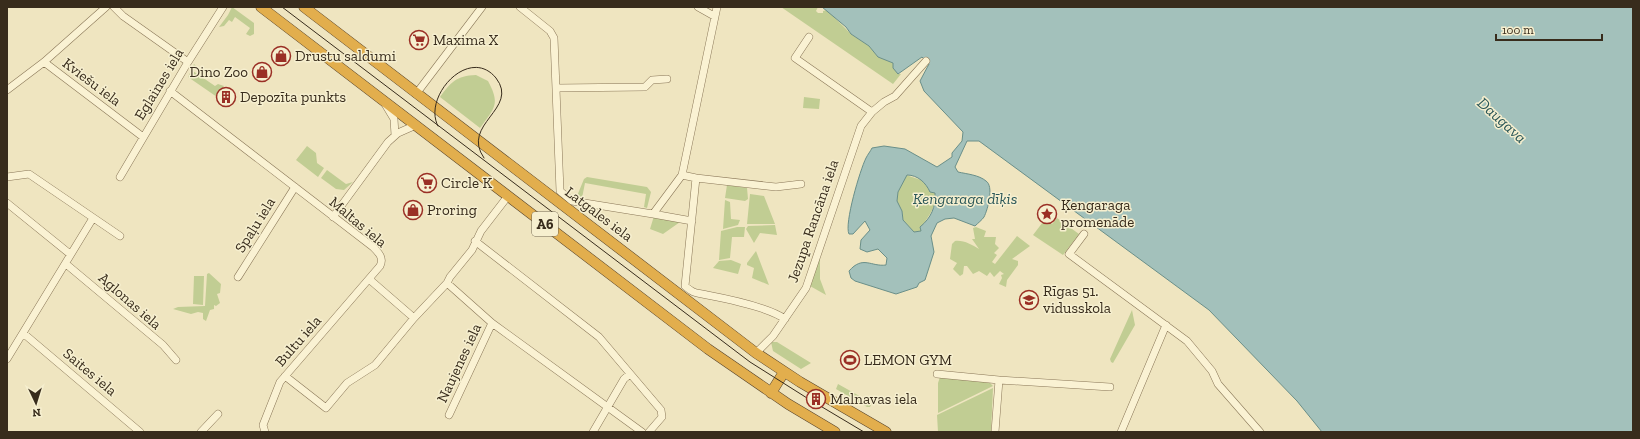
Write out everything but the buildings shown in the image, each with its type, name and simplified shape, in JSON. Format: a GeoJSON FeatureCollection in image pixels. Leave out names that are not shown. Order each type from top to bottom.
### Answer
{"type":"FeatureCollection","features":[{"type":"Feature","properties":{"kind":"highway","name":"A6"},"geometry":{"type":"LineString","coordinates":[[261,7],[708,350],[771,393],[835,432]]}},
{"type":"Feature","properties":{"kind":"highway","name":"Latgales iela"},"geometry":{"type":"LineString","coordinates":[[304,7],[416,94],[563,199],[687,294],[756,354],[886,432]]}},
{"type":"Feature","properties":{"kind":"highway"},"geometry":{"type":"LineString","coordinates":[[771,393],[784,372]]}},
{"type":"Feature","properties":{"kind":"street"},"geometry":{"type":"LineString","coordinates":[[7,90],[44,62],[106,7]]}},
{"type":"Feature","properties":{"kind":"street"},"geometry":{"type":"LineString","coordinates":[[114,7],[123,16],[188,62]]}},
{"type":"Feature","properties":{"kind":"street","name":"Eglaines iela"},"geometry":{"type":"LineString","coordinates":[[120,177],[188,62],[223,7]]}},
{"type":"Feature","properties":{"kind":"street"},"geometry":{"type":"LineString","coordinates":[[416,94],[482,7]]}},
{"type":"Feature","properties":{"kind":"street"},"geometry":{"type":"LineString","coordinates":[[520,7],[553,34],[560,191],[563,199],[692,221]]}},
{"type":"Feature","properties":{"kind":"street"},"geometry":{"type":"LineString","coordinates":[[698,7],[714,16]]}},
{"type":"Feature","properties":{"kind":"street"},"geometry":{"type":"LineString","coordinates":[[653,214],[682,175],[717,7]]}},
{"type":"Feature","properties":{"kind":"street"},"geometry":{"type":"LineString","coordinates":[[809,37],[795,58],[872,112]]}},
{"type":"Feature","properties":{"kind":"street","name":"Jezupa Rancāna iela"},"geometry":{"type":"LineString","coordinates":[[756,354],[785,319],[806,288],[861,126],[872,112],[884,102],[895,96],[926,61]]}},
{"type":"Feature","properties":{"kind":"street","name":"Kviešu iela"},"geometry":{"type":"LineString","coordinates":[[44,62],[143,137]]}},
{"type":"Feature","properties":{"kind":"street"},"geometry":{"type":"LineString","coordinates":[[556,88],[645,87],[652,80],[667,79]]}},
{"type":"Feature","properties":{"kind":"street","name":"Maltas iela"},"geometry":{"type":"LineString","coordinates":[[170,92],[380,253],[382,262],[369,279]]}},
{"type":"Feature","properties":{"kind":"street"},"geometry":{"type":"LineString","coordinates":[[383,100],[394,119],[395,135]]}},
{"type":"Feature","properties":{"kind":"street"},"geometry":{"type":"LineString","coordinates":[[333,217],[388,142],[395,135],[416,126]]}},
{"type":"Feature","properties":{"kind":"street"},"geometry":{"type":"LineString","coordinates":[[7,177],[29,174],[120,236]]}},
{"type":"Feature","properties":{"kind":"street"},"geometry":{"type":"LineString","coordinates":[[682,175],[696,178],[776,187],[801,184]]}},
{"type":"Feature","properties":{"kind":"street"},"geometry":{"type":"LineString","coordinates":[[696,178],[685,286],[687,294],[706,294],[768,311],[785,319]]}},
{"type":"Feature","properties":{"kind":"street","name":"Spaļu iela"},"geometry":{"type":"LineString","coordinates":[[238,277],[295,187]]}},
{"type":"Feature","properties":{"kind":"street"},"geometry":{"type":"LineString","coordinates":[[285,376],[326,408],[347,383],[375,365],[414,318],[447,283],[450,277],[472,250],[481,231],[508,196]]}},
{"type":"Feature","properties":{"kind":"street"},"geometry":{"type":"LineString","coordinates":[[7,203],[70,254]]}},
{"type":"Feature","properties":{"kind":"street"},"geometry":{"type":"LineString","coordinates":[[7,359],[93,218]]}},
{"type":"Feature","properties":{"kind":"street"},"geometry":{"type":"LineString","coordinates":[[1084,234],[1069,254],[1187,341],[1212,371],[1218,384],[1260,432]]}},
{"type":"Feature","properties":{"kind":"street"},"geometry":{"type":"LineString","coordinates":[[476,242],[599,337],[661,410],[662,417],[649,432]]}},
{"type":"Feature","properties":{"kind":"street","name":"Aglonas iela"},"geometry":{"type":"LineString","coordinates":[[66,264],[163,346],[176,360]]}},
{"type":"Feature","properties":{"kind":"street"},"geometry":{"type":"LineString","coordinates":[[369,279],[414,318]]}},
{"type":"Feature","properties":{"kind":"street","name":"Bultu iela"},"geometry":{"type":"LineString","coordinates":[[264,430],[277,387],[369,279]]}},
{"type":"Feature","properties":{"kind":"street"},"geometry":{"type":"LineString","coordinates":[[447,283],[492,323],[642,432]]}},
{"type":"Feature","properties":{"kind":"street","name":"Naujenes iela"},"geometry":{"type":"LineString","coordinates":[[449,415],[492,323]]}},
{"type":"Feature","properties":{"kind":"street"},"geometry":{"type":"LineString","coordinates":[[1121,432],[1166,325]]}},
{"type":"Feature","properties":{"kind":"street","name":"Saites iela"},"geometry":{"type":"LineString","coordinates":[[23,333],[140,432]]}},
{"type":"Feature","properties":{"kind":"street"},"geometry":{"type":"LineString","coordinates":[[593,432],[609,408],[624,379],[630,374]]}},
{"type":"Feature","properties":{"kind":"street"},"geometry":{"type":"LineString","coordinates":[[937,374],[999,380],[1110,387]]}},
{"type":"Feature","properties":{"kind":"street"},"geometry":{"type":"LineString","coordinates":[[995,432],[999,380]]}},
{"type":"Feature","properties":{"kind":"street"},"geometry":{"type":"LineString","coordinates":[[201,432],[218,414]]}},
{"type":"Feature","properties":{"kind":"green space"},"geometry":{"type":"Polygon","coordinates":[[[232,7],[254,23],[254,34],[250,36],[246,34],[250,28],[235,17],[232,22],[229,20],[224,26],[219,27],[232,7]]]}},
{"type":"Feature","properties":{"kind":"green space"},"geometry":{"type":"Polygon","coordinates":[[[781,7],[818,7],[816,11],[818,13],[823,13],[823,11],[827,10],[851,34],[869,46],[878,57],[894,63],[898,74],[901,74],[893,84],[781,7]]]}},
{"type":"Feature","properties":{"kind":"green space"},"geometry":{"type":"Polygon","coordinates":[[[194,64],[196,66],[193,71],[215,86],[218,84],[224,86],[217,97],[188,77],[194,64]]]}},
{"type":"Feature","properties":{"kind":"green space"},"geometry":{"type":"Polygon","coordinates":[[[476,75],[488,81],[495,101],[492,111],[480,128],[440,97],[447,87],[459,78],[476,75]]]}},
{"type":"Feature","properties":{"kind":"green space"},"geometry":{"type":"Polygon","coordinates":[[[804,97],[820,99],[819,109],[803,108],[804,97]]]}},
{"type":"Feature","properties":{"kind":"green space"},"geometry":{"type":"Polygon","coordinates":[[[307,146],[316,153],[317,163],[324,168],[318,177],[296,160],[307,146]]]}},
{"type":"Feature","properties":{"kind":"green space"},"geometry":{"type":"Polygon","coordinates":[[[327,170],[346,184],[353,182],[344,190],[336,189],[321,178],[327,170]]]}},
{"type":"Feature","properties":{"kind":"green space"},"geometry":{"type":"Polygon","coordinates":[[[906,175],[921,180],[935,193],[934,205],[921,231],[914,232],[903,220],[902,211],[896,201],[898,192],[906,175]]]}},
{"type":"Feature","properties":{"kind":"green space"},"geometry":{"type":"Polygon","coordinates":[[[587,177],[647,187],[651,192],[647,208],[644,207],[646,194],[585,183],[582,198],[577,196],[584,179],[587,177]]]}},
{"type":"Feature","properties":{"kind":"green space"},"geometry":{"type":"Polygon","coordinates":[[[727,185],[747,188],[748,199],[745,201],[725,198],[727,185]]]}},
{"type":"Feature","properties":{"kind":"green space"},"geometry":{"type":"Polygon","coordinates":[[[750,194],[764,196],[775,224],[747,224],[750,194]]]}},
{"type":"Feature","properties":{"kind":"green space"},"geometry":{"type":"Polygon","coordinates":[[[725,200],[730,202],[731,219],[740,220],[738,225],[723,229],[725,200]]]}},
{"type":"Feature","properties":{"kind":"green space"},"geometry":{"type":"Polygon","coordinates":[[[1051,213],[1054,216],[1050,222],[1052,224],[1057,218],[1079,234],[1063,255],[1033,235],[1046,218],[1041,214],[1047,216],[1051,213]]]}},
{"type":"Feature","properties":{"kind":"green space"},"geometry":{"type":"Polygon","coordinates":[[[654,216],[680,222],[663,234],[650,229],[654,216]]]}},
{"type":"Feature","properties":{"kind":"green space"},"geometry":{"type":"Polygon","coordinates":[[[775,225],[777,235],[760,233],[754,243],[746,229],[748,226],[775,225]]]}},
{"type":"Feature","properties":{"kind":"green space"},"geometry":{"type":"Polygon","coordinates":[[[737,227],[745,227],[744,237],[732,237],[730,258],[719,260],[721,231],[737,227]]]}},
{"type":"Feature","properties":{"kind":"green space"},"geometry":{"type":"Polygon","coordinates":[[[976,227],[986,231],[984,237],[996,237],[995,244],[999,248],[994,253],[997,255],[992,262],[995,264],[1017,236],[1030,246],[1012,259],[1018,261],[1018,265],[1007,280],[1006,287],[999,284],[1002,278],[1001,275],[1004,274],[1000,271],[994,277],[990,272],[987,276],[979,271],[973,274],[967,266],[964,266],[963,274],[960,276],[953,269],[957,263],[950,259],[952,244],[955,241],[971,244],[979,249],[972,239],[975,239],[973,228],[976,227]]]}},
{"type":"Feature","properties":{"kind":"green space"},"geometry":{"type":"Polygon","coordinates":[[[756,251],[769,285],[752,278],[754,268],[747,265],[756,251]]]}},
{"type":"Feature","properties":{"kind":"green space"},"geometry":{"type":"Polygon","coordinates":[[[820,256],[820,279],[826,295],[810,286],[820,256]]]}},
{"type":"Feature","properties":{"kind":"green space"},"geometry":{"type":"Polygon","coordinates":[[[731,260],[741,264],[738,274],[713,268],[719,261],[731,260]]]}},
{"type":"Feature","properties":{"kind":"green space"},"geometry":{"type":"Polygon","coordinates":[[[209,273],[221,284],[220,293],[217,294],[220,303],[216,306],[214,305],[214,309],[210,310],[206,321],[203,319],[203,313],[198,312],[191,314],[173,309],[178,307],[205,306],[207,274],[209,273]]]}},
{"type":"Feature","properties":{"kind":"green space"},"geometry":{"type":"Polygon","coordinates":[[[194,276],[204,276],[203,305],[193,304],[194,276]]]}},
{"type":"Feature","properties":{"kind":"green space"},"geometry":{"type":"Polygon","coordinates":[[[1132,310],[1135,325],[1113,363],[1110,359],[1132,310]]]}},
{"type":"Feature","properties":{"kind":"green space"},"geometry":{"type":"Polygon","coordinates":[[[771,342],[777,342],[811,363],[801,369],[773,351],[771,342]]]}},
{"type":"Feature","properties":{"kind":"green space"},"geometry":{"type":"Polygon","coordinates":[[[940,377],[989,382],[993,386],[938,413],[938,383],[940,377]]]}},
{"type":"Feature","properties":{"kind":"green space"},"geometry":{"type":"Polygon","coordinates":[[[838,384],[872,403],[870,407],[867,407],[836,389],[838,384]]]}},
{"type":"Feature","properties":{"kind":"green space"},"geometry":{"type":"Polygon","coordinates":[[[993,388],[991,432],[938,432],[937,415],[993,388]]]}},
{"type":"Feature","properties":{"kind":"water"},"geometry":{"type":"Polygon","coordinates":[[[822,7],[1633,7],[1633,432],[1322,432],[1297,401],[1209,310],[979,141],[967,141],[955,167],[958,172],[980,177],[988,184],[990,188],[990,198],[984,217],[975,226],[954,218],[945,219],[937,223],[931,236],[934,252],[925,280],[919,283],[917,287],[896,294],[855,281],[851,278],[849,271],[854,266],[863,263],[886,265],[887,258],[878,249],[867,252],[860,249],[861,240],[870,230],[865,221],[853,234],[849,234],[848,228],[851,209],[863,164],[872,148],[884,146],[905,149],[937,167],[952,157],[952,153],[962,141],[963,132],[924,91],[920,81],[929,64],[922,57],[898,74],[893,68],[893,63],[878,57],[869,46],[851,34],[846,27],[822,7]],[[907,175],[898,192],[897,201],[902,211],[903,220],[914,232],[921,231],[920,227],[930,216],[934,208],[935,193],[930,192],[921,180],[911,175],[907,175]]]}},
{"type":"Feature","properties":{"kind":"tram line"},"geometry":{"type":"LineString","coordinates":[[282,7],[750,362],[864,432]]}},
{"type":"Feature","properties":{"kind":"tram line"},"geometry":{"type":"LineString","coordinates":[[438,126],[435,114],[437,102],[442,89],[451,79],[462,71],[473,68],[485,69],[496,78],[501,89],[501,99],[479,136],[479,146],[484,158]]}},
{"type":"Feature","properties":{"kind":"place","name":"Maxima X"},"geometry":{"type":"Point","coordinates":[419,40]}},
{"type":"Feature","properties":{"kind":"place","name":"Drustu saldumi"},"geometry":{"type":"Point","coordinates":[281,56]}},
{"type":"Feature","properties":{"kind":"place","name":"Dino Zoo"},"geometry":{"type":"Point","coordinates":[262,72]}},
{"type":"Feature","properties":{"kind":"place","name":"Depozīta punkts"},"geometry":{"type":"Point","coordinates":[226,97]}},
{"type":"Feature","properties":{"kind":"place","name":"Circle K"},"geometry":{"type":"Point","coordinates":[427,183]}},
{"type":"Feature","properties":{"kind":"place","name":"Proring"},"geometry":{"type":"Point","coordinates":[413,210]}},
{"type":"Feature","properties":{"kind":"place","name":"Ķengaraga promenāde"},"geometry":{"type":"Point","coordinates":[1047,214]}},
{"type":"Feature","properties":{"kind":"place","name":"Rīgas 51. vidusskola"},"geometry":{"type":"Point","coordinates":[1029,300]}},
{"type":"Feature","properties":{"kind":"place","name":"LEMON GYM"},"geometry":{"type":"Point","coordinates":[850,360]}},
{"type":"Feature","properties":{"kind":"place","name":"Malnavas iela"},"geometry":{"type":"Point","coordinates":[816,399]}},
{"type":"Feature","properties":{"kind":"water label","name":"Daugava"},"geometry":{"type":"Point","coordinates":[1502,120]}},
{"type":"Feature","properties":{"kind":"water label","name":"Ķengaraga dīķis"},"geometry":{"type":"Point","coordinates":[965,198]}}]}
